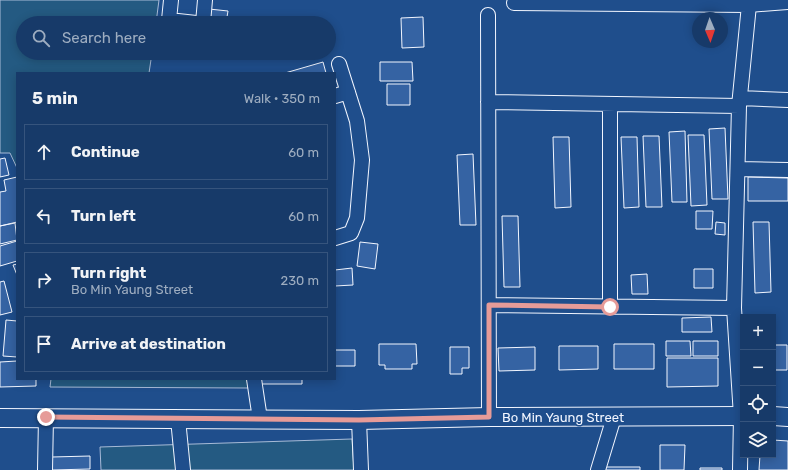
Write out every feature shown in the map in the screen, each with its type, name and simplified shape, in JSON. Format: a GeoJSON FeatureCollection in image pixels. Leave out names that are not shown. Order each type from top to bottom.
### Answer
{"type":"FeatureCollection","features":[{"type":"Feature","properties":{"kind":"main road","name":"Bo Min Yaung Street"},"geometry":{"type":"LineString","coordinates":[[0,418],[46,417],[359,420],[489,417],[740,416]]}},
{"type":"Feature","properties":{"kind":"main road"},"geometry":{"type":"LineString","coordinates":[[776,416],[788,417]]}},
{"type":"Feature","properties":{"kind":"street"},"geometry":{"type":"LineString","coordinates":[[169,16],[171,0]]}},
{"type":"Feature","properties":{"kind":"street"},"geometry":{"type":"LineString","coordinates":[[204,16],[205,0]]}},
{"type":"Feature","properties":{"kind":"street"},"geometry":{"type":"LineString","coordinates":[[514,3],[749,5],[788,2]]}},
{"type":"Feature","properties":{"kind":"street"},"geometry":{"type":"LineString","coordinates":[[740,389],[734,308],[739,102],[749,5]]}},
{"type":"Feature","properties":{"kind":"street"},"geometry":{"type":"LineString","coordinates":[[488,15],[489,417]]}},
{"type":"Feature","properties":{"kind":"street"},"geometry":{"type":"LineString","coordinates":[[336,238],[351,233],[357,218],[362,160],[357,121],[341,94],[339,64]]}},
{"type":"Feature","properties":{"kind":"street"},"geometry":{"type":"LineString","coordinates":[[488,102],[610,104],[788,100]]}},
{"type":"Feature","properties":{"kind":"street"},"geometry":{"type":"LineString","coordinates":[[610,104],[610,307]]}},
{"type":"Feature","properties":{"kind":"street"},"geometry":{"type":"LineString","coordinates":[[738,169],[788,170]]}},
{"type":"Feature","properties":{"kind":"street"},"geometry":{"type":"LineString","coordinates":[[489,305],[734,308]]}},
{"type":"Feature","properties":{"kind":"street"},"geometry":{"type":"LineString","coordinates":[[254,380],[260,419]]}},
{"type":"Feature","properties":{"kind":"street"},"geometry":{"type":"LineString","coordinates":[[45,470],[46,417]]}},
{"type":"Feature","properties":{"kind":"street"},"geometry":{"type":"LineString","coordinates":[[598,470],[614,417]]}},
{"type":"Feature","properties":{"kind":"street"},"geometry":{"type":"LineString","coordinates":[[178,419],[183,470]]}},
{"type":"Feature","properties":{"kind":"street"},"geometry":{"type":"LineString","coordinates":[[359,420],[361,470]]}},
{"type":"Feature","properties":{"kind":"street"},"geometry":{"type":"LineString","coordinates":[[740,470],[742,422]]}},
{"type":"Feature","properties":{"kind":"shaded area"},"geometry":{"type":"Polygon","coordinates":[[[0,0],[159,0],[157,16],[16,16],[16,60],[151,60],[149,72],[16,72],[16,166],[10,153],[0,153],[0,0]]]}},
{"type":"Feature","properties":{"kind":"shaded area"},"geometry":{"type":"Polygon","coordinates":[[[51,380],[247,380],[248,388],[50,387],[51,380]]]}},
{"type":"Feature","properties":{"kind":"shaded area"},"geometry":{"type":"Polygon","coordinates":[[[352,439],[354,470],[101,470],[100,447],[352,439]]]}},
{"type":"Feature","properties":{"kind":"building"},"geometry":{"type":"Polygon","coordinates":[[[209,9],[228,11],[227,16],[208,16],[209,9]]]}},
{"type":"Feature","properties":{"kind":"building"},"geometry":{"type":"Polygon","coordinates":[[[423,17],[424,47],[402,48],[401,18],[423,17]]]}},
{"type":"Feature","properties":{"kind":"building"},"geometry":{"type":"Polygon","coordinates":[[[323,62],[326,72],[288,72],[323,62]]]}},
{"type":"Feature","properties":{"kind":"building"},"geometry":{"type":"Polygon","coordinates":[[[380,62],[412,62],[413,81],[380,81],[380,62]]]}},
{"type":"Feature","properties":{"kind":"building"},"geometry":{"type":"Polygon","coordinates":[[[387,84],[410,84],[410,105],[387,105],[387,84]]]}},
{"type":"Feature","properties":{"kind":"building"},"geometry":{"type":"Polygon","coordinates":[[[725,128],[728,199],[712,199],[709,129],[725,128]]]}},
{"type":"Feature","properties":{"kind":"building"},"geometry":{"type":"Polygon","coordinates":[[[685,131],[687,202],[672,202],[669,132],[685,131]]]}},
{"type":"Feature","properties":{"kind":"building"},"geometry":{"type":"Polygon","coordinates":[[[688,135],[704,135],[707,205],[691,206],[688,135]]]}},
{"type":"Feature","properties":{"kind":"building"},"geometry":{"type":"Polygon","coordinates":[[[643,136],[659,136],[662,207],[646,207],[643,136]]]}},
{"type":"Feature","properties":{"kind":"building"},"geometry":{"type":"Polygon","coordinates":[[[553,137],[569,137],[571,207],[555,208],[553,137]]]}},
{"type":"Feature","properties":{"kind":"building"},"geometry":{"type":"Polygon","coordinates":[[[621,137],[637,137],[639,207],[624,208],[621,137]]]}},
{"type":"Feature","properties":{"kind":"building"},"geometry":{"type":"Polygon","coordinates":[[[473,154],[476,225],[460,225],[457,155],[473,154]]]}},
{"type":"Feature","properties":{"kind":"building"},"geometry":{"type":"Polygon","coordinates":[[[5,158],[9,175],[0,177],[0,159],[5,158]]]}},
{"type":"Feature","properties":{"kind":"building"},"geometry":{"type":"Polygon","coordinates":[[[16,177],[16,222],[0,226],[0,192],[6,191],[4,180],[16,177]]]}},
{"type":"Feature","properties":{"kind":"building"},"geometry":{"type":"Polygon","coordinates":[[[748,177],[788,178],[788,201],[748,201],[748,177]]]}},
{"type":"Feature","properties":{"kind":"building"},"geometry":{"type":"Polygon","coordinates":[[[696,211],[713,211],[712,229],[696,229],[696,211]]]}},
{"type":"Feature","properties":{"kind":"building"},"geometry":{"type":"Polygon","coordinates":[[[502,216],[518,216],[520,287],[504,287],[502,216]]]}},
{"type":"Feature","properties":{"kind":"building"},"geometry":{"type":"Polygon","coordinates":[[[716,222],[725,223],[725,235],[715,234],[716,222]]]}},
{"type":"Feature","properties":{"kind":"building"},"geometry":{"type":"Polygon","coordinates":[[[753,222],[769,222],[771,292],[755,293],[753,222]]]}},
{"type":"Feature","properties":{"kind":"building"},"geometry":{"type":"Polygon","coordinates":[[[15,223],[16,240],[0,244],[0,226],[15,223]]]}},
{"type":"Feature","properties":{"kind":"building"},"geometry":{"type":"Polygon","coordinates":[[[16,241],[16,261],[0,266],[0,246],[16,241]]]}},
{"type":"Feature","properties":{"kind":"building"},"geometry":{"type":"Polygon","coordinates":[[[360,242],[378,244],[375,269],[357,266],[360,242]]]}},
{"type":"Feature","properties":{"kind":"building"},"geometry":{"type":"Polygon","coordinates":[[[16,264],[16,272],[13,265],[16,264]]]}},
{"type":"Feature","properties":{"kind":"building"},"geometry":{"type":"Polygon","coordinates":[[[352,268],[353,285],[336,286],[336,270],[352,268]]]}},
{"type":"Feature","properties":{"kind":"building"},"geometry":{"type":"Polygon","coordinates":[[[694,269],[713,269],[713,288],[694,288],[694,269]]]}},
{"type":"Feature","properties":{"kind":"building"},"geometry":{"type":"Polygon","coordinates":[[[647,274],[648,294],[632,294],[631,275],[647,274]]]}},
{"type":"Feature","properties":{"kind":"building"},"geometry":{"type":"Polygon","coordinates":[[[4,281],[12,312],[0,315],[0,282],[4,281]]]}},
{"type":"Feature","properties":{"kind":"building"},"geometry":{"type":"Polygon","coordinates":[[[711,317],[712,332],[682,332],[682,318],[711,317]]]}},
{"type":"Feature","properties":{"kind":"building"},"geometry":{"type":"Polygon","coordinates":[[[6,320],[16,321],[16,357],[3,356],[6,320]]]}},
{"type":"Feature","properties":{"kind":"building"},"geometry":{"type":"Polygon","coordinates":[[[666,341],[690,341],[691,356],[666,356],[666,341]]]}},
{"type":"Feature","properties":{"kind":"building"},"geometry":{"type":"Polygon","coordinates":[[[693,341],[718,341],[718,356],[693,356],[693,341]]]}},
{"type":"Feature","properties":{"kind":"building"},"geometry":{"type":"Polygon","coordinates":[[[379,344],[416,344],[417,364],[412,364],[412,369],[385,369],[385,365],[379,365],[379,344]]]}},
{"type":"Feature","properties":{"kind":"building"},"geometry":{"type":"Polygon","coordinates":[[[614,344],[654,344],[654,369],[614,369],[614,344]]]}},
{"type":"Feature","properties":{"kind":"building"},"geometry":{"type":"Polygon","coordinates":[[[776,345],[787,345],[787,370],[776,370],[776,345]]]}},
{"type":"Feature","properties":{"kind":"building"},"geometry":{"type":"Polygon","coordinates":[[[559,346],[598,346],[598,369],[559,370],[559,346]]]}},
{"type":"Feature","properties":{"kind":"building"},"geometry":{"type":"Polygon","coordinates":[[[450,347],[469,347],[469,368],[462,368],[462,374],[450,374],[450,347]]]}},
{"type":"Feature","properties":{"kind":"building"},"geometry":{"type":"Polygon","coordinates":[[[535,347],[535,370],[499,371],[498,348],[535,347]]]}},
{"type":"Feature","properties":{"kind":"building"},"geometry":{"type":"Polygon","coordinates":[[[336,350],[355,350],[355,366],[336,366],[336,350]]]}},
{"type":"Feature","properties":{"kind":"building"},"geometry":{"type":"Polygon","coordinates":[[[667,358],[718,358],[718,386],[667,387],[667,358]]]}},
{"type":"Feature","properties":{"kind":"building"},"geometry":{"type":"Polygon","coordinates":[[[16,361],[16,380],[36,380],[36,386],[0,387],[0,362],[16,361]]]}},
{"type":"Feature","properties":{"kind":"building"},"geometry":{"type":"Polygon","coordinates":[[[258,380],[302,380],[302,384],[258,384],[258,380]]]}},
{"type":"Feature","properties":{"kind":"building"},"geometry":{"type":"Polygon","coordinates":[[[776,440],[788,441],[788,470],[759,470],[760,458],[776,458],[776,440]]]}},
{"type":"Feature","properties":{"kind":"building"},"geometry":{"type":"Polygon","coordinates":[[[660,445],[685,445],[684,470],[660,470],[660,445]]]}},
{"type":"Feature","properties":{"kind":"building"},"geometry":{"type":"Polygon","coordinates":[[[90,456],[90,469],[52,470],[52,457],[90,456]]]}},
{"type":"Feature","properties":{"kind":"building"},"geometry":{"type":"Polygon","coordinates":[[[603,467],[640,467],[640,470],[603,470],[603,467]]]}},
{"type":"Feature","properties":{"kind":"building"},"geometry":{"type":"Polygon","coordinates":[[[700,468],[722,468],[722,470],[700,470],[700,468]]]}},
{"type":"Feature","properties":{"kind":"route"},"geometry":{"type":"LineString","coordinates":[[46,417],[359,420],[489,417],[489,305],[610,307]]}}]}
